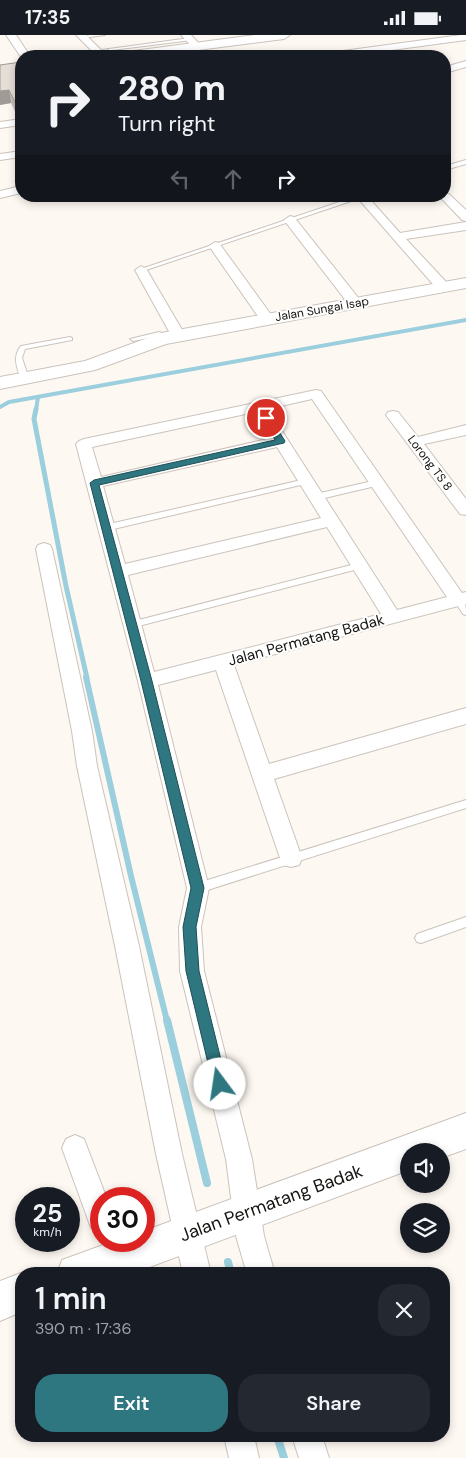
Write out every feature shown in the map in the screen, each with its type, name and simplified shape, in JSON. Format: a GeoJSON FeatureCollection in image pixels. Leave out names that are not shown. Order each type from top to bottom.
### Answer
{"type":"FeatureCollection","features":[{"type":"Feature","properties":{"kind":"street"},"geometry":{"type":"LineString","coordinates":[[11,35],[20,50]]}},
{"type":"Feature","properties":{"kind":"street"},"geometry":{"type":"LineString","coordinates":[[150,50],[191,40],[284,35]]}},
{"type":"Feature","properties":{"kind":"street"},"geometry":{"type":"LineString","coordinates":[[82,36],[95,50]]}},
{"type":"Feature","properties":{"kind":"street"},"geometry":{"type":"LineString","coordinates":[[387,50],[466,37]]}},
{"type":"Feature","properties":{"kind":"street"},"geometry":{"type":"LineString","coordinates":[[421,43],[430,50]]}},
{"type":"Feature","properties":{"kind":"street"},"geometry":{"type":"LineString","coordinates":[[451,69],[466,64]]}},
{"type":"Feature","properties":{"kind":"street"},"geometry":{"type":"LineString","coordinates":[[0,125],[15,123]]}},
{"type":"Feature","properties":{"kind":"street"},"geometry":{"type":"LineString","coordinates":[[0,157],[15,155]]}},
{"type":"Feature","properties":{"kind":"street"},"geometry":{"type":"LineString","coordinates":[[0,195],[15,191]]}},
{"type":"Feature","properties":{"kind":"street"},"geometry":{"type":"LineString","coordinates":[[366,202],[443,287]]}},
{"type":"Feature","properties":{"kind":"street"},"geometry":{"type":"LineString","coordinates":[[451,202],[466,217]]}},
{"type":"Feature","properties":{"kind":"street"},"geometry":{"type":"LineString","coordinates":[[290,220],[355,303]]}},
{"type":"Feature","properties":{"kind":"street"},"geometry":{"type":"LineString","coordinates":[[398,237],[466,226]]}},
{"type":"Feature","properties":{"kind":"street"},"geometry":{"type":"LineString","coordinates":[[216,246],[266,319]]}},
{"type":"Feature","properties":{"kind":"street"},"geometry":{"type":"LineString","coordinates":[[141,270],[174,336]]}},
{"type":"Feature","properties":{"kind":"street","name":"Jalan Sungai Isap"},"geometry":{"type":"LineString","coordinates":[[0,383],[88,366],[111,359],[149,342],[174,336],[466,283]]}},
{"type":"Feature","properties":{"kind":"street"},"geometry":{"type":"LineString","coordinates":[[259,1267],[246,1212],[239,1159],[192,971],[190,927],[198,888],[147,681],[116,572],[84,444],[316,394],[463,603]]}},
{"type":"Feature","properties":{"kind":"street"},"geometry":{"type":"LineString","coordinates":[[259,406],[392,617]]}},
{"type":"Feature","properties":{"kind":"street","name":"Lorong TS 8"},"geometry":{"type":"LineString","coordinates":[[394,415],[464,505]]}},
{"type":"Feature","properties":{"kind":"street"},"geometry":{"type":"LineString","coordinates":[[414,442],[466,430]]}},
{"type":"Feature","properties":{"kind":"street"},"geometry":{"type":"LineString","coordinates":[[94,483],[280,441]]}},
{"type":"Feature","properties":{"kind":"street"},"geometry":{"type":"LineString","coordinates":[[116,572],[331,521]]}},
{"type":"Feature","properties":{"kind":"street"},"geometry":{"type":"LineString","coordinates":[[44,549],[82,731],[87,766],[128,946],[195,1267]]}},
{"type":"Feature","properties":{"kind":"street","name":"Jalan Permatang Badak"},"geometry":{"type":"LineString","coordinates":[[147,681],[392,617],[463,603]]}},
{"type":"Feature","properties":{"kind":"street"},"geometry":{"type":"LineString","coordinates":[[223,662],[291,858]]}},
{"type":"Feature","properties":{"kind":"street"},"geometry":{"type":"LineString","coordinates":[[262,774],[466,716]]}},
{"type":"Feature","properties":{"kind":"street","name":"Jalan Permatang Badak"},"geometry":{"type":"LineString","coordinates":[[434,1143],[466,1131]]}},
{"type":"Feature","properties":{"kind":"street"},"geometry":{"type":"LineString","coordinates":[[75,1148],[90,1188]]}},
{"type":"Feature","properties":{"kind":"street","name":"Jalan Permatang Badak"},"geometry":{"type":"LineString","coordinates":[[155,1241],[187,1234],[400,1156]]}},
{"type":"Feature","properties":{"kind":"street","name":"Jalan Permatang Badak"},"geometry":{"type":"LineString","coordinates":[[87,1267],[111,1252]]}},
{"type":"Feature","properties":{"kind":"street"},"geometry":{"type":"LineString","coordinates":[[0,1301],[15,1295]]}},
{"type":"Feature","properties":{"kind":"street"},"geometry":{"type":"LineString","coordinates":[[240,1442],[244,1458]]}},
{"type":"Feature","properties":{"kind":"street"},"geometry":{"type":"LineString","coordinates":[[309,1442],[314,1458]]}},
{"type":"Feature","properties":{"kind":"lane"},"geometry":{"type":"LineString","coordinates":[[82,36],[103,35]]}},
{"type":"Feature","properties":{"kind":"lane"},"geometry":{"type":"LineString","coordinates":[[125,50],[191,40]]}},
{"type":"Feature","properties":{"kind":"lane"},"geometry":{"type":"LineString","coordinates":[[451,167],[466,161]]}},
{"type":"Feature","properties":{"kind":"lane"},"geometry":{"type":"LineString","coordinates":[[141,270],[346,202]]}},
{"type":"Feature","properties":{"kind":"lane"},"geometry":{"type":"LineString","coordinates":[[134,339],[159,333],[174,336]]}},
{"type":"Feature","properties":{"kind":"lane"},"geometry":{"type":"LineString","coordinates":[[25,379],[18,355],[19,350],[23,347],[70,339]]}},
{"type":"Feature","properties":{"kind":"lane"},"geometry":{"type":"LineString","coordinates":[[105,528],[306,481]]}},
{"type":"Feature","properties":{"kind":"lane"},"geometry":{"type":"LineString","coordinates":[[316,497],[377,483]]}},
{"type":"Feature","properties":{"kind":"lane"},"geometry":{"type":"LineString","coordinates":[[131,625],[359,567]]}},
{"type":"Feature","properties":{"kind":"lane"},"geometry":{"type":"LineString","coordinates":[[198,888],[466,804]]}},
{"type":"Feature","properties":{"kind":"lane"},"geometry":{"type":"LineString","coordinates":[[421,937],[466,922]]}},
{"type":"Feature","properties":{"kind":"building"},"geometry":{"type":"Polygon","coordinates":[[[15,63],[15,102],[9,90],[0,91],[0,65],[15,63]]]}},
{"type":"Feature","properties":{"kind":"waterway"},"geometry":{"type":"LineString","coordinates":[[0,407],[9,402],[466,320]]}},
{"type":"Feature","properties":{"kind":"waterway"},"geometry":{"type":"LineString","coordinates":[[36,410],[38,397]]}},
{"type":"Feature","properties":{"kind":"waterway"},"geometry":{"type":"LineString","coordinates":[[36,409],[34,419],[66,586],[87,678]]}},
{"type":"Feature","properties":{"kind":"waterway"},"geometry":{"type":"LineString","coordinates":[[86,677],[131,876],[167,1021]]}},
{"type":"Feature","properties":{"kind":"waterway"},"geometry":{"type":"LineString","coordinates":[[167,1020],[207,1183]]}},
{"type":"Feature","properties":{"kind":"waterway"},"geometry":{"type":"LineString","coordinates":[[228,1262],[229,1267]]}},
{"type":"Feature","properties":{"kind":"waterway"},"geometry":{"type":"LineString","coordinates":[[279,1442],[284,1458]]}},
{"type":"Feature","properties":{"kind":"route"},"geometry":{"type":"LineString","coordinates":[[220,1084],[192,971],[190,927],[198,888],[147,681],[116,572],[94,483],[280,441],[266,418]]}}]}
